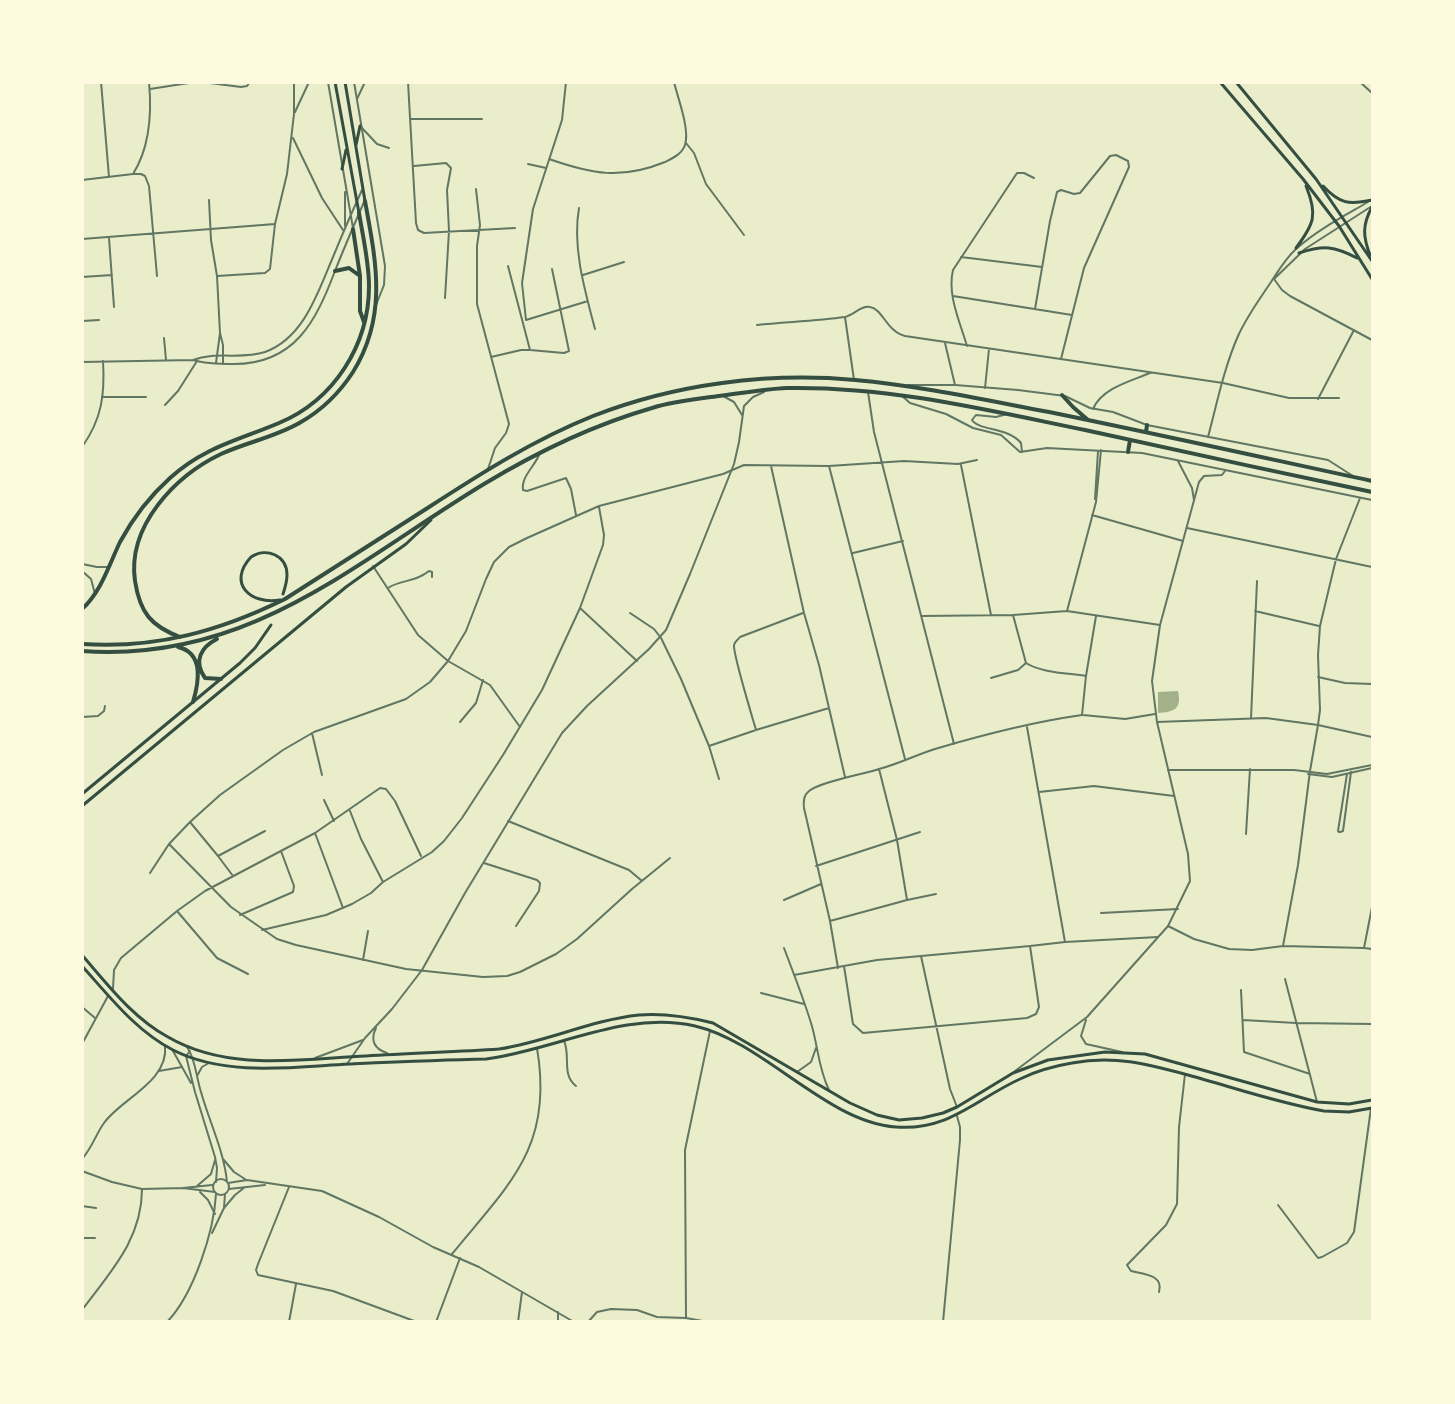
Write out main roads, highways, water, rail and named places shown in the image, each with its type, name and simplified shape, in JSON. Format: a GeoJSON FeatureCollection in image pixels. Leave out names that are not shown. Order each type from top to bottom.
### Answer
{"type":"FeatureCollection","features":[{"type":"Feature","properties":{"kind":"highway"},"geometry":{"type":"LineString","coordinates":[[181,637],[153,623],[143,609],[134,571],[140,540],[152,514],[174,488],[204,464],[229,451],[303,421],[328,401],[352,373],[367,343],[376,304],[376,265],[365,201]]}},
{"type":"Feature","properties":{"kind":"highway"},"geometry":{"type":"LineString","coordinates":[[82,609],[95,594],[125,533],[141,509],[178,471],[210,450],[279,423],[301,411],[320,398],[339,377],[356,348],[364,322],[369,286],[359,213]]}},
{"type":"Feature","properties":{"kind":"highway"},"geometry":{"type":"LineString","coordinates":[[353,229],[360,276],[360,311],[364,322]]}},
{"type":"Feature","properties":{"kind":"highway"},"geometry":{"type":"LineString","coordinates":[[335,271],[349,268],[360,276]]}},
{"type":"Feature","properties":{"kind":"highway"},"geometry":{"type":"LineString","coordinates":[[82,644],[133,644],[181,637],[218,628],[255,614],[285,600],[500,462],[592,416],[667,394],[752,380],[793,378],[854,380],[902,385],[1235,450],[1372,481]]}},
{"type":"Feature","properties":{"kind":"highway"},"geometry":{"type":"LineString","coordinates":[[221,679],[205,678],[201,672],[200,657],[206,645],[304,598],[482,485],[540,452],[595,428],[670,403],[801,388],[901,395],[1007,414],[1372,492]]}},
{"type":"Feature","properties":{"kind":"highway"},"geometry":{"type":"LineString","coordinates":[[1062,395],[1088,420]]}},
{"type":"Feature","properties":{"kind":"highway"},"geometry":{"type":"LineString","coordinates":[[301,411],[303,421]]}},
{"type":"Feature","properties":{"kind":"highway"},"geometry":{"type":"LineString","coordinates":[[1146,432],[1147,425]]}},
{"type":"Feature","properties":{"kind":"highway"},"geometry":{"type":"LineString","coordinates":[[1128,452],[1130,440]]}},
{"type":"Feature","properties":{"kind":"highway"},"geometry":{"type":"LineString","coordinates":[[1235,450],[1236,443]]}},
{"type":"Feature","properties":{"kind":"highway"},"geometry":{"type":"LineString","coordinates":[[82,651],[128,652],[174,647],[226,634]]}},
{"type":"Feature","properties":{"kind":"highway"},"geometry":{"type":"LineString","coordinates":[[174,647],[189,651],[195,659],[198,683],[193,702]]}},
{"type":"Feature","properties":{"kind":"main road"},"geometry":{"type":"LineString","coordinates":[[335,82],[359,213]]}},
{"type":"Feature","properties":{"kind":"main road"},"geometry":{"type":"LineString","coordinates":[[345,82],[365,201]]}},
{"type":"Feature","properties":{"kind":"main road"},"geometry":{"type":"LineString","coordinates":[[1220,82],[1303,179],[1339,226],[1372,279]]}},
{"type":"Feature","properties":{"kind":"main road"},"geometry":{"type":"LineString","coordinates":[[1236,82],[1316,179],[1332,195],[1355,204],[1372,200]]}},
{"type":"Feature","properties":{"kind":"main road"},"geometry":{"type":"LineString","coordinates":[[356,147],[360,126]]}},
{"type":"Feature","properties":{"kind":"main road"},"geometry":{"type":"LineString","coordinates":[[342,169],[347,148]]}},
{"type":"Feature","properties":{"kind":"main road"},"geometry":{"type":"LineString","coordinates":[[1296,248],[1310,230],[1314,217],[1313,204],[1303,179]]}},
{"type":"Feature","properties":{"kind":"main road"},"geometry":{"type":"LineString","coordinates":[[1316,179],[1372,261]]}},
{"type":"Feature","properties":{"kind":"main road"},"geometry":{"type":"LineString","coordinates":[[1372,206],[1363,234],[1372,261]]}},
{"type":"Feature","properties":{"kind":"main road"},"geometry":{"type":"LineString","coordinates":[[1299,253],[1329,247],[1340,249],[1358,258]]}},
{"type":"Feature","properties":{"kind":"main road"},"geometry":{"type":"LineString","coordinates":[[82,806],[304,621],[373,566],[406,544],[431,519]]}},
{"type":"Feature","properties":{"kind":"main road"},"geometry":{"type":"LineString","coordinates":[[283,594],[287,576],[283,561],[276,555],[265,552],[251,557],[242,573],[242,584],[247,593],[263,601],[285,600]]}},
{"type":"Feature","properties":{"kind":"main road"},"geometry":{"type":"LineString","coordinates":[[82,794],[252,652],[271,625]]}},
{"type":"Feature","properties":{"kind":"main road"},"geometry":{"type":"LineString","coordinates":[[82,955],[113,992],[157,1030],[195,1049],[256,1061],[499,1049],[612,1021],[637,1016],[663,1015],[689,1017],[713,1023],[866,1111],[899,1120],[932,1116],[957,1107],[1013,1073],[1062,1057],[1096,1052],[1123,1052],[1160,1058],[1317,1102],[1349,1104],[1372,1100]]}},
{"type":"Feature","properties":{"kind":"main road"},"geometry":{"type":"LineString","coordinates":[[82,966],[132,1020],[171,1049],[186,1056],[214,1062],[261,1068],[486,1059],[641,1023],[683,1024],[710,1031],[746,1049],[844,1110],[885,1126],[922,1127],[957,1116],[1019,1079],[1073,1062],[1104,1059],[1150,1064],[1323,1111],[1349,1112],[1372,1108]]}},
{"type":"Feature","properties":{"kind":"main road"},"geometry":{"type":"LineString","coordinates":[[781,1071],[785,1064]]}}]}
